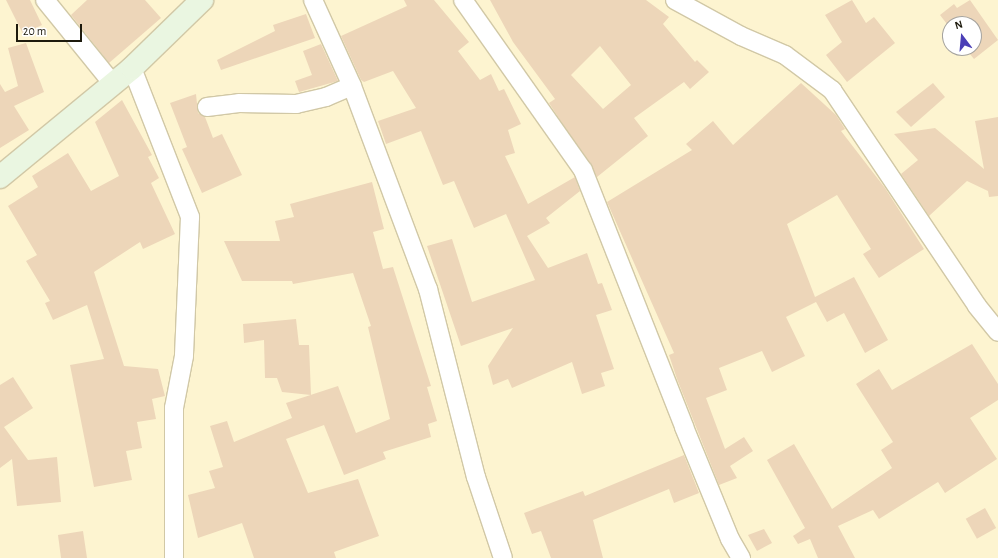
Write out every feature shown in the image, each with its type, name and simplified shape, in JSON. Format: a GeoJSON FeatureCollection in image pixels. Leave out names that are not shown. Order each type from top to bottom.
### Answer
{"type":"FeatureCollection","features":[{"type":"Feature","properties":{"kind":"street"},"geometry":{"type":"LineString","coordinates":[[45,0],[113,84]]}},
{"type":"Feature","properties":{"kind":"street"},"geometry":{"type":"LineString","coordinates":[[0,177],[132,68],[202,0]]}},
{"type":"Feature","properties":{"kind":"street"},"geometry":{"type":"LineString","coordinates":[[313,0],[352,86],[428,289],[476,477],[503,558]]}},
{"type":"Feature","properties":{"kind":"street"},"geometry":{"type":"LineString","coordinates":[[463,0],[583,170],[684,427],[730,539],[741,558]]}},
{"type":"Feature","properties":{"kind":"street"},"geometry":{"type":"LineString","coordinates":[[675,0],[741,36],[785,55],[832,90],[977,306],[998,332]]}},
{"type":"Feature","properties":{"kind":"street"},"geometry":{"type":"LineString","coordinates":[[132,68],[190,217],[184,356],[174,408],[174,558]]}},
{"type":"Feature","properties":{"kind":"street"},"geometry":{"type":"LineString","coordinates":[[207,107],[240,103],[296,104],[326,97],[352,86]]}},
{"type":"Feature","properties":{"kind":"building"},"geometry":{"type":"Polygon","coordinates":[[[6,0],[30,0],[42,25],[23,34],[6,0]]]}},
{"type":"Feature","properties":{"kind":"building"},"geometry":{"type":"Polygon","coordinates":[[[87,0],[145,0],[161,18],[109,63],[71,15],[87,0]]]}},
{"type":"Feature","properties":{"kind":"building"},"geometry":{"type":"Polygon","coordinates":[[[404,0],[434,0],[469,42],[458,51],[480,80],[491,74],[499,91],[504,89],[521,124],[508,130],[515,153],[505,156],[528,204],[575,177],[580,191],[546,218],[550,223],[527,236],[548,268],[587,253],[598,284],[602,283],[612,310],[596,315],[614,369],[601,373],[605,386],[582,394],[572,362],[512,388],[508,379],[493,385],[488,366],[513,328],[461,346],[427,246],[452,239],[472,302],[535,280],[506,214],[474,228],[454,181],[443,185],[421,131],[386,144],[378,121],[416,108],[393,71],[364,82],[361,80],[341,36],[407,6],[404,0]]]}},
{"type":"Feature","properties":{"kind":"building"},"geometry":{"type":"Polygon","coordinates":[[[490,0],[646,0],[669,17],[663,24],[695,62],[697,60],[709,72],[690,89],[684,82],[634,118],[648,136],[597,177],[549,103],[555,99],[513,42],[490,0]],[[600,46],[571,75],[603,109],[631,85],[600,46]]]}},
{"type":"Feature","properties":{"kind":"building"},"geometry":{"type":"Polygon","coordinates":[[[852,0],[866,23],[874,17],[895,43],[847,82],[826,55],[842,42],[825,15],[852,0]]]}},
{"type":"Feature","properties":{"kind":"building"},"geometry":{"type":"Polygon","coordinates":[[[970,0],[981,16],[942,16],[942,18],[940,15],[954,4],[957,8],[970,0]]]}},
{"type":"Feature","properties":{"kind":"building"},"geometry":{"type":"Polygon","coordinates":[[[306,14],[315,38],[221,70],[217,60],[275,31],[273,25],[306,14]]]}},
{"type":"Feature","properties":{"kind":"building"},"geometry":{"type":"Polygon","coordinates":[[[982,17],[998,40],[982,53],[982,17]]]}},
{"type":"Feature","properties":{"kind":"building"},"geometry":{"type":"Polygon","coordinates":[[[26,43],[44,92],[14,106],[29,130],[0,148],[0,84],[5,92],[18,86],[8,48],[26,43]]]}},
{"type":"Feature","properties":{"kind":"building"},"geometry":{"type":"Polygon","coordinates":[[[321,44],[338,81],[299,92],[295,81],[312,75],[303,51],[321,44]]]}},
{"type":"Feature","properties":{"kind":"building"},"geometry":{"type":"Polygon","coordinates":[[[801,83],[836,115],[845,129],[841,131],[885,188],[924,249],[879,278],[863,254],[871,249],[837,195],[787,224],[815,297],[854,277],[888,340],[865,353],[844,313],[827,322],[816,302],[786,317],[805,356],[772,372],[762,351],[719,368],[727,390],[706,398],[725,449],[744,437],[753,451],[730,466],[737,478],[719,485],[677,379],[669,355],[674,353],[607,202],[692,150],[686,144],[713,121],[733,145],[801,83]]]}},
{"type":"Feature","properties":{"kind":"building"},"geometry":{"type":"Polygon","coordinates":[[[933,83],[945,97],[911,127],[896,112],[933,83]]]}},
{"type":"Feature","properties":{"kind":"building"},"geometry":{"type":"Polygon","coordinates":[[[196,94],[198,113],[205,117],[213,138],[222,134],[242,175],[202,193],[182,149],[187,147],[170,103],[196,94]]]}},
{"type":"Feature","properties":{"kind":"building"},"geometry":{"type":"Polygon","coordinates":[[[122,100],[152,155],[148,157],[159,178],[151,183],[175,234],[143,249],[140,242],[94,272],[124,366],[158,369],[165,396],[152,399],[156,419],[137,422],[142,448],[126,451],[132,480],[94,487],[70,365],[104,359],[87,305],[53,320],[45,303],[50,301],[26,261],[37,255],[8,206],[38,187],[32,176],[68,153],[91,191],[119,176],[95,122],[122,100]]]}},
{"type":"Feature","properties":{"kind":"building"},"geometry":{"type":"Polygon","coordinates":[[[998,117],[998,196],[989,197],[988,191],[967,181],[929,216],[901,174],[918,160],[894,134],[935,128],[984,169],[975,121],[998,117]]]}},
{"type":"Feature","properties":{"kind":"building"},"geometry":{"type":"Polygon","coordinates":[[[372,182],[384,229],[373,232],[383,269],[393,267],[431,386],[427,387],[437,421],[428,424],[431,437],[383,452],[386,459],[344,475],[324,425],[286,439],[308,493],[358,479],[379,536],[334,552],[336,558],[254,558],[242,523],[198,538],[188,495],[215,488],[209,471],[223,467],[210,426],[227,421],[234,442],[292,418],[286,403],[338,386],[356,433],[390,419],[368,327],[371,326],[353,273],[293,284],[292,281],[242,281],[224,241],[280,241],[275,221],[294,217],[290,204],[372,182]]]}},
{"type":"Feature","properties":{"kind":"building"},"geometry":{"type":"Polygon","coordinates":[[[296,319],[299,345],[309,345],[311,395],[282,392],[277,378],[265,378],[264,340],[244,343],[243,324],[296,319]]]}},
{"type":"Feature","properties":{"kind":"building"},"geometry":{"type":"Polygon","coordinates":[[[972,344],[998,384],[998,400],[970,418],[997,459],[945,493],[938,482],[879,519],[873,510],[838,526],[855,558],[818,558],[810,539],[798,544],[793,536],[805,528],[767,460],[794,444],[832,509],[892,468],[881,450],[893,442],[856,384],[879,369],[892,390],[972,344]]]}},
{"type":"Feature","properties":{"kind":"building"},"geometry":{"type":"Polygon","coordinates":[[[13,377],[33,408],[4,427],[28,460],[57,457],[61,502],[17,506],[12,459],[0,468],[0,385],[13,377]]]}},
{"type":"Feature","properties":{"kind":"building"},"geometry":{"type":"Polygon","coordinates":[[[684,455],[699,493],[674,503],[669,489],[593,520],[603,558],[551,558],[541,531],[532,534],[524,513],[583,491],[585,496],[684,455]]]}},
{"type":"Feature","properties":{"kind":"building"},"geometry":{"type":"Polygon","coordinates":[[[985,508],[996,528],[977,539],[966,519],[985,508]]]}},
{"type":"Feature","properties":{"kind":"building"},"geometry":{"type":"Polygon","coordinates":[[[764,529],[772,543],[757,551],[748,535],[764,529]]]}},
{"type":"Feature","properties":{"kind":"building"},"geometry":{"type":"Polygon","coordinates":[[[83,531],[87,558],[61,558],[58,535],[83,531]]]}}]}
